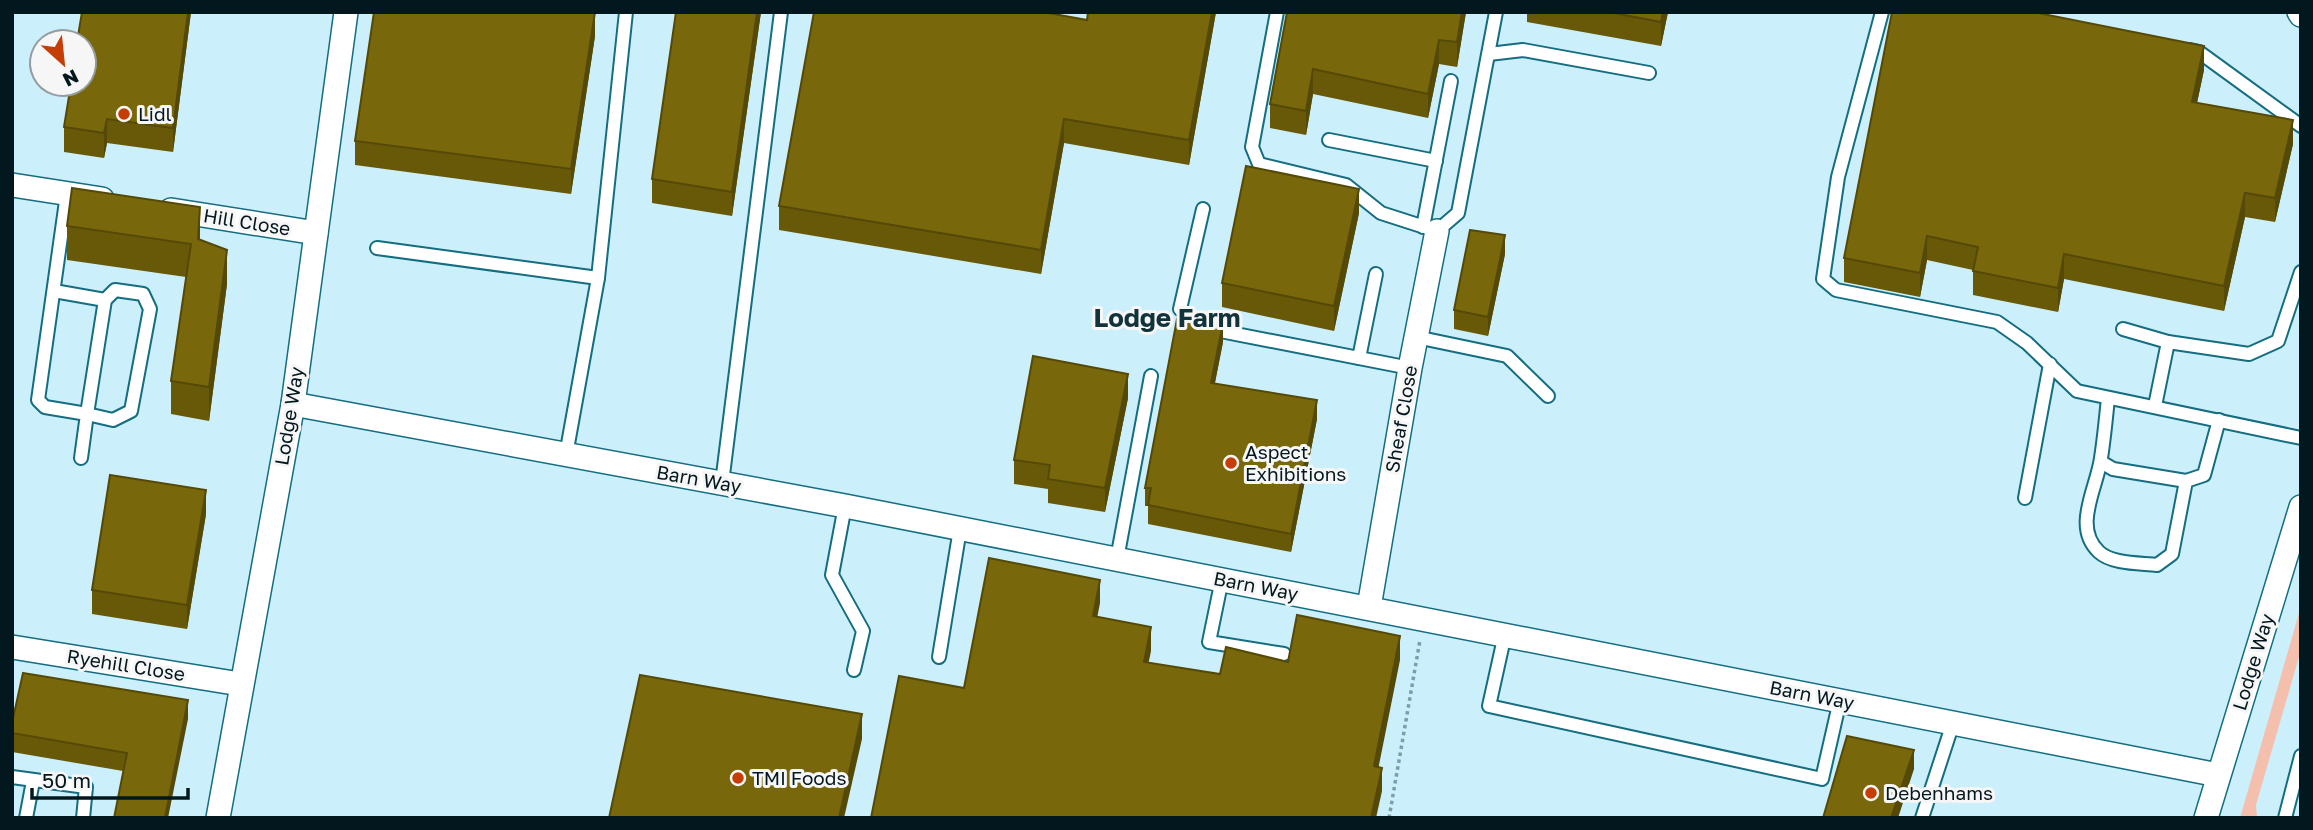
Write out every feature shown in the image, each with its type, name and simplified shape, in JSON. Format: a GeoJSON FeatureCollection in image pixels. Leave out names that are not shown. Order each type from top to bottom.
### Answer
{"type":"FeatureCollection","features":[{"type":"Feature","properties":{"kind":"street","name":"Lodge Way"},"geometry":{"type":"LineString","coordinates":[[218,818],[240,684],[293,404],[346,12]]}},
{"type":"Feature","properties":{"kind":"street"},"geometry":{"type":"LineString","coordinates":[[12,185],[119,202]]}},
{"type":"Feature","properties":{"kind":"street","name":"Hill Close"},"geometry":{"type":"LineString","coordinates":[[145,206],[316,233]]}},
{"type":"Feature","properties":{"kind":"street","name":"Sheaf Close"},"geometry":{"type":"LineString","coordinates":[[1369,607],[1416,337],[1430,229]]}},
{"type":"Feature","properties":{"kind":"street","name":"Barn Way"},"geometry":{"type":"LineString","coordinates":[[293,404],[845,506],[2218,775]]}},
{"type":"Feature","properties":{"kind":"street","name":"Lodge Way"},"geometry":{"type":"LineString","coordinates":[[2206,818],[2301,507]]}},
{"type":"Feature","properties":{"kind":"street","name":"Ryehill Close"},"geometry":{"type":"LineString","coordinates":[[12,647],[240,684]]}},
{"type":"Feature","properties":{"kind":"lane"},"geometry":{"type":"LineString","coordinates":[[566,455],[598,278],[626,12]]}},
{"type":"Feature","properties":{"kind":"lane"},"geometry":{"type":"LineString","coordinates":[[722,483],[781,12]]}},
{"type":"Feature","properties":{"kind":"lane"},"geometry":{"type":"LineString","coordinates":[[1277,12],[1252,147],[1259,163],[1346,185],[1381,213],[1430,229],[1458,213],[1496,12]]}},
{"type":"Feature","properties":{"kind":"lane"},"geometry":{"type":"LineString","coordinates":[[1882,12],[1838,177],[1823,279],[1836,290],[1997,322],[2050,364],[2077,391],[2301,438]]}},
{"type":"Feature","properties":{"kind":"lane"},"geometry":{"type":"LineString","coordinates":[[2173,48],[2199,52],[2301,126]]}},
{"type":"Feature","properties":{"kind":"lane"},"geometry":{"type":"LineString","coordinates":[[1489,54],[1523,50],[1649,73]]}},
{"type":"Feature","properties":{"kind":"lane"},"geometry":{"type":"LineString","coordinates":[[1430,229],[1436,161],[1451,81]]}},
{"type":"Feature","properties":{"kind":"lane"},"geometry":{"type":"LineString","coordinates":[[1329,140],[1436,161]]}},
{"type":"Feature","properties":{"kind":"lane"},"geometry":{"type":"LineString","coordinates":[[67,194],[38,400],[45,407],[88,414],[113,420],[131,411],[149,309],[143,294],[115,290],[104,300],[88,414],[81,458]]}},
{"type":"Feature","properties":{"kind":"lane"},"geometry":{"type":"LineString","coordinates":[[1203,209],[1180,309],[1200,327],[1409,368]]}},
{"type":"Feature","properties":{"kind":"lane"},"geometry":{"type":"LineString","coordinates":[[377,248],[598,278]]}},
{"type":"Feature","properties":{"kind":"lane"},"geometry":{"type":"LineString","coordinates":[[2123,329],[2168,342],[2249,354],[2278,341],[2301,272]]}},
{"type":"Feature","properties":{"kind":"lane"},"geometry":{"type":"LineString","coordinates":[[1359,358],[1376,274]]}},
{"type":"Feature","properties":{"kind":"lane"},"geometry":{"type":"LineString","coordinates":[[54,291],[104,300]]}},
{"type":"Feature","properties":{"kind":"lane"},"geometry":{"type":"LineString","coordinates":[[1416,337],[1507,356],[1548,396]]}},
{"type":"Feature","properties":{"kind":"lane"},"geometry":{"type":"LineString","coordinates":[[2155,406],[2168,342]]}},
{"type":"Feature","properties":{"kind":"lane"},"geometry":{"type":"LineString","coordinates":[[2025,498],[2050,364]]}},
{"type":"Feature","properties":{"kind":"lane"},"geometry":{"type":"LineString","coordinates":[[1117,559],[1151,376]]}},
{"type":"Feature","properties":{"kind":"lane"},"geometry":{"type":"LineString","coordinates":[[2108,398],[2101,462],[2088,507],[2087,537],[2100,554],[2119,561],[2157,565],[2172,554],[2186,481]]}},
{"type":"Feature","properties":{"kind":"lane"},"geometry":{"type":"LineString","coordinates":[[2101,462],[2113,469],[2186,481],[2204,475],[2219,420]]}},
{"type":"Feature","properties":{"kind":"lane"},"geometry":{"type":"LineString","coordinates":[[845,506],[832,575],[863,631],[854,670]]}},
{"type":"Feature","properties":{"kind":"lane"},"geometry":{"type":"LineString","coordinates":[[939,657],[960,529]]}},
{"type":"Feature","properties":{"kind":"lane"},"geometry":{"type":"LineString","coordinates":[[1222,579],[1209,642],[1284,654]]}},
{"type":"Feature","properties":{"kind":"lane"},"geometry":{"type":"LineString","coordinates":[[1505,634],[1489,706],[1822,779],[1840,700]]}},
{"type":"Feature","properties":{"kind":"lane"},"geometry":{"type":"LineString","coordinates":[[1922,818],[1953,723]]}},
{"type":"Feature","properties":{"kind":"lane"},"geometry":{"type":"LineString","coordinates":[[2285,818],[2301,756]]}},
{"type":"Feature","properties":{"kind":"lane"},"geometry":{"type":"LineString","coordinates":[[12,777],[86,787],[83,818]]}},
{"type":"Feature","properties":{"kind":"lane"},"geometry":{"type":"LineString","coordinates":[[26,818],[33,781]]}},
{"type":"Feature","properties":{"kind":"path"},"geometry":{"type":"LineString","coordinates":[[1389,818],[1424,618]]}},
{"type":"Feature","properties":{"kind":"shaded area"},"geometry":{"type":"Polygon","coordinates":[[[2301,606],[2301,650],[2256,805],[2257,818],[2240,818],[2301,606]]]}},
{"type":"Feature","properties":{"kind":"building","name":"Lidl"},"geometry":{"type":"Polygon","coordinates":[[[82,12],[188,12],[173,128],[107,119],[104,133],[64,127],[69,98],[98,98],[98,28],[79,28],[82,12]]]}},
{"type":"Feature","properties":{"kind":"building"},"geometry":{"type":"Polygon","coordinates":[[[374,12],[595,12],[571,169],[355,141],[374,12]]]}},
{"type":"Feature","properties":{"kind":"building"},"geometry":{"type":"Polygon","coordinates":[[[676,12],[757,12],[732,192],[652,179],[676,12]]]}},
{"type":"Feature","properties":{"kind":"building"},"geometry":{"type":"Polygon","coordinates":[[[814,12],[1043,12],[1087,20],[1088,12],[1212,12],[1189,140],[1064,119],[1041,250],[779,206],[814,12]]]}},
{"type":"Feature","properties":{"kind":"building"},"geometry":{"type":"Polygon","coordinates":[[[1287,12],[1462,12],[1457,42],[1439,40],[1428,94],[1313,69],[1306,111],[1270,104],[1287,12]]]}},
{"type":"Feature","properties":{"kind":"building"},"geometry":{"type":"Polygon","coordinates":[[[1608,12],[1663,12],[1661,22],[1608,12]]]}},
{"type":"Feature","properties":{"kind":"building"},"geometry":{"type":"Polygon","coordinates":[[[1892,12],[2033,12],[2204,46],[2192,102],[2293,120],[2275,198],[2245,193],[2224,286],[2064,254],[2058,288],[1973,271],[1978,247],[1927,236],[1920,273],[1844,258],[1892,12]]]}},
{"type":"Feature","properties":{"kind":"building"},"geometry":{"type":"Polygon","coordinates":[[[1246,166],[1359,189],[1334,306],[1222,283],[1246,166]]]}},
{"type":"Feature","properties":{"kind":"building"},"geometry":{"type":"Polygon","coordinates":[[[72,188],[200,207],[198,239],[227,250],[209,387],[171,381],[191,244],[67,226],[72,188]]]}},
{"type":"Feature","properties":{"kind":"building"},"geometry":{"type":"Polygon","coordinates":[[[1470,230],[1505,235],[1488,317],[1454,310],[1470,230]]]}},
{"type":"Feature","properties":{"kind":"building","name":"Aspect Exhibitions"},"geometry":{"type":"Polygon","coordinates":[[[1177,319],[1223,323],[1211,383],[1317,400],[1291,534],[1148,505],[1151,488],[1145,488],[1177,319]]]}},
{"type":"Feature","properties":{"kind":"building"},"geometry":{"type":"Polygon","coordinates":[[[1033,356],[1128,374],[1105,488],[1048,479],[1050,465],[1014,460],[1033,356]]]}},
{"type":"Feature","properties":{"kind":"building"},"geometry":{"type":"Polygon","coordinates":[[[110,475],[206,490],[187,605],[92,590],[110,475]]]}},
{"type":"Feature","properties":{"kind":"building"},"geometry":{"type":"Polygon","coordinates":[[[989,558],[1100,580],[1093,616],[1151,627],[1144,662],[1220,674],[1226,647],[1288,662],[1297,615],[1400,636],[1374,766],[1382,768],[1371,818],[871,818],[899,676],[964,688],[989,558]]]}},
{"type":"Feature","properties":{"kind":"building"},"geometry":{"type":"Polygon","coordinates":[[[23,673],[188,700],[165,818],[114,818],[127,753],[12,733],[23,673]]]}},
{"type":"Feature","properties":{"kind":"building","name":"TMI Foods"},"geometry":{"type":"Polygon","coordinates":[[[640,675],[862,714],[839,818],[609,818],[640,675]]]}},
{"type":"Feature","properties":{"kind":"building","name":"Debenhams"},"geometry":{"type":"Polygon","coordinates":[[[1847,736],[1914,750],[1891,818],[1823,818],[1847,736]]]}},
{"type":"Feature","properties":{"kind":"place","name":"Lidl"},"geometry":{"type":"Point","coordinates":[124,114]}},
{"type":"Feature","properties":{"kind":"place","name":"Aspect Exhibitions"},"geometry":{"type":"Point","coordinates":[1231,463]}},
{"type":"Feature","properties":{"kind":"place","name":"TMI Foods"},"geometry":{"type":"Point","coordinates":[738,778]}},
{"type":"Feature","properties":{"kind":"place","name":"Debenhams"},"geometry":{"type":"Point","coordinates":[1871,793]}},
{"type":"Feature","properties":{"kind":"district","name":"Lodge Farm"},"geometry":{"type":"Point","coordinates":[1167,318]}}]}
